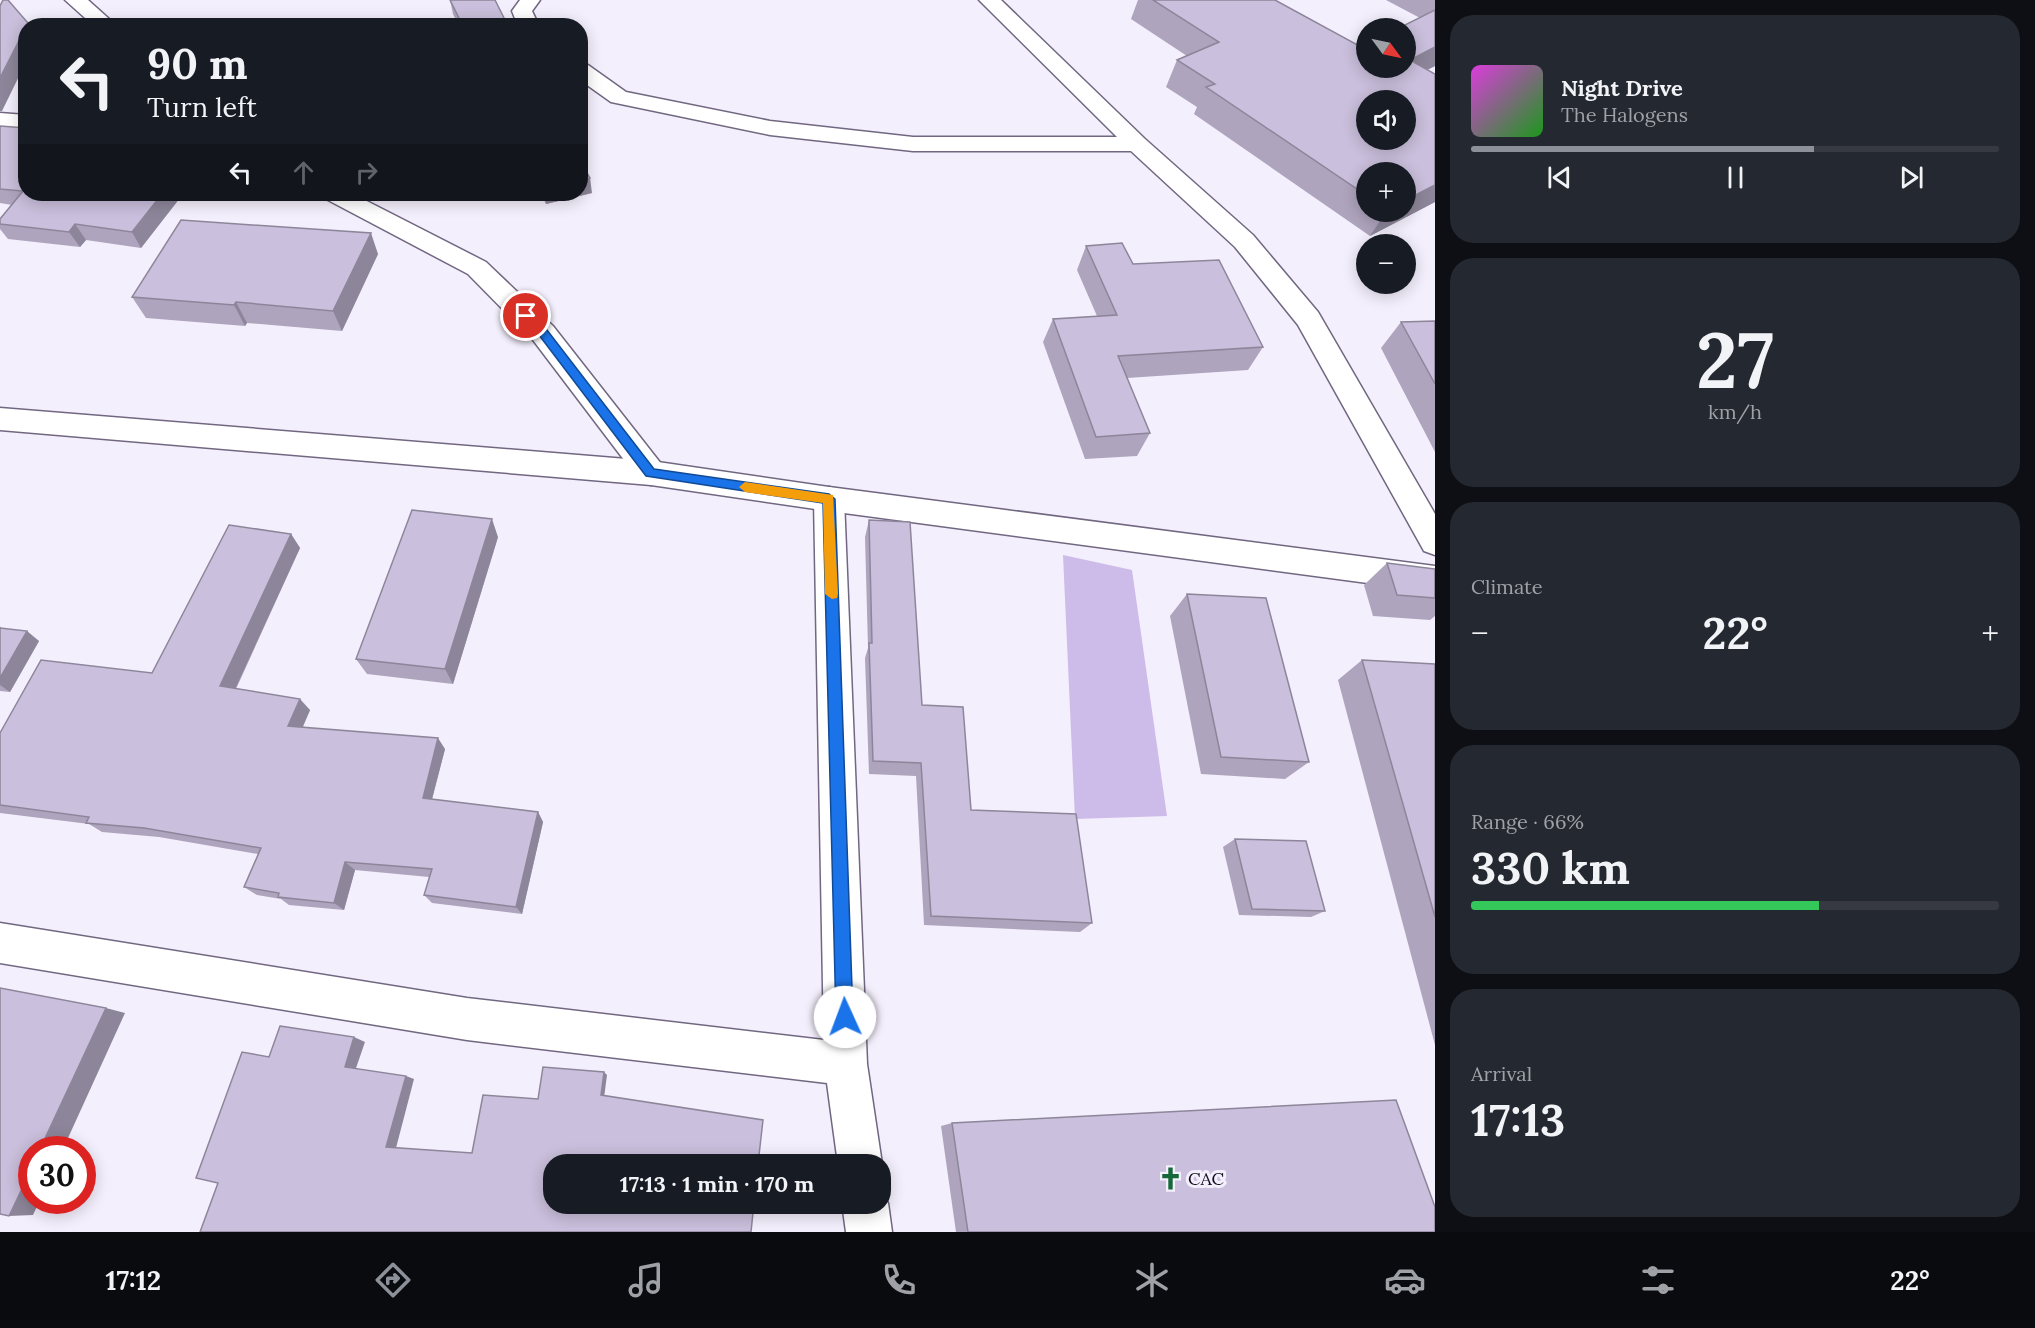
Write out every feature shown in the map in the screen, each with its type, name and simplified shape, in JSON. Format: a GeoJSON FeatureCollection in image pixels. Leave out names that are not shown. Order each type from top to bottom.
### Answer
{"type":"FeatureCollection","features":[{"type":"Feature","properties":{"kind":"street"},"geometry":{"type":"LineString","coordinates":[[75,0],[97,18]]}},
{"type":"Feature","properties":{"kind":"street"},"geometry":{"type":"LineString","coordinates":[[525,18],[522,11],[531,0]]}},
{"type":"Feature","properties":{"kind":"street"},"geometry":{"type":"LineString","coordinates":[[989,0],[1137,144],[1244,241],[1308,319],[1435,542]]}},
{"type":"Feature","properties":{"kind":"street"},"geometry":{"type":"LineString","coordinates":[[588,76],[619,97],[770,128],[913,144],[1137,144]]}},
{"type":"Feature","properties":{"kind":"street"},"geometry":{"type":"LineString","coordinates":[[0,120],[18,121]]}},
{"type":"Feature","properties":{"kind":"street"},"geometry":{"type":"LineString","coordinates":[[348,201],[477,268],[543,333],[651,473]]}},
{"type":"Feature","properties":{"kind":"street"},"geometry":{"type":"LineString","coordinates":[[0,419],[651,473],[829,499],[1435,579]]}},
{"type":"Feature","properties":{"kind":"street"},"geometry":{"type":"LineString","coordinates":[[829,499],[846,1064],[859,1154]]}},
{"type":"Feature","properties":{"kind":"street"},"geometry":{"type":"LineString","coordinates":[[0,943],[467,1019],[846,1064]]}},
{"type":"Feature","properties":{"kind":"street"},"geometry":{"type":"LineString","coordinates":[[867,1214],[869,1232]]}},
{"type":"Feature","properties":{"kind":"shaded area"},"geometry":{"type":"Polygon","coordinates":[[[1063,555],[1132,570],[1167,816],[1075,819],[1063,555]]]}},
{"type":"Feature","properties":{"kind":"building"},"geometry":{"type":"Polygon","coordinates":[[[3,0],[8,0],[24,18],[18,18],[18,43],[0,78],[0,6],[3,0]]]}},
{"type":"Feature","properties":{"kind":"building"},"geometry":{"type":"Polygon","coordinates":[[[450,0],[495,0],[504,18],[459,18],[450,0]]]}},
{"type":"Feature","properties":{"kind":"building"},"geometry":{"type":"Polygon","coordinates":[[[1153,0],[1275,0],[1356,44],[1356,78],[1416,78],[1416,63],[1435,74],[1435,185],[1416,195],[1416,162],[1356,162],[1356,188],[1206,87],[1215,84],[1177,60],[1219,42],[1153,0]]]}},
{"type":"Feature","properties":{"kind":"building"},"geometry":{"type":"Polygon","coordinates":[[[1435,10],[1435,47],[1416,57],[1416,20],[1435,10]]]}},
{"type":"Feature","properties":{"kind":"building"},"geometry":{"type":"Polygon","coordinates":[[[0,126],[18,127],[18,191],[0,189],[0,126]]]}},
{"type":"Feature","properties":{"kind":"building"},"geometry":{"type":"Polygon","coordinates":[[[18,197],[18,201],[156,201],[132,232],[75,224],[69,232],[0,224],[0,219],[18,197]]]}},
{"type":"Feature","properties":{"kind":"building"},"geometry":{"type":"Polygon","coordinates":[[[181,220],[371,233],[333,311],[236,302],[234,305],[132,297],[181,220]]]}},
{"type":"Feature","properties":{"kind":"building"},"geometry":{"type":"Polygon","coordinates":[[[1122,243],[1133,264],[1219,260],[1263,347],[1118,356],[1150,433],[1096,437],[1053,319],[1117,315],[1086,246],[1122,243]]]}},
{"type":"Feature","properties":{"kind":"building"},"geometry":{"type":"Polygon","coordinates":[[[1435,321],[1435,384],[1401,322],[1435,321]]]}},
{"type":"Feature","properties":{"kind":"building"},"geometry":{"type":"Polygon","coordinates":[[[412,510],[492,519],[445,669],[356,659],[412,510]]]}},
{"type":"Feature","properties":{"kind":"building"},"geometry":{"type":"Polygon","coordinates":[[[869,520],[910,522],[922,705],[963,707],[971,810],[1076,814],[1092,923],[931,916],[921,763],[873,761],[869,643],[872,643],[869,520]]]}},
{"type":"Feature","properties":{"kind":"building"},"geometry":{"type":"Polygon","coordinates":[[[229,525],[291,534],[220,686],[300,699],[288,726],[438,738],[423,798],[538,812],[516,907],[424,895],[432,869],[345,862],[334,903],[278,897],[279,893],[244,887],[261,848],[144,828],[86,823],[89,817],[0,805],[0,733],[41,660],[152,673],[229,525]]]}},
{"type":"Feature","properties":{"kind":"building"},"geometry":{"type":"Polygon","coordinates":[[[1387,563],[1435,569],[1435,598],[1397,595],[1387,563]]]}},
{"type":"Feature","properties":{"kind":"building"},"geometry":{"type":"Polygon","coordinates":[[[1187,594],[1266,598],[1309,762],[1221,757],[1187,594]]]}},
{"type":"Feature","properties":{"kind":"building"},"geometry":{"type":"Polygon","coordinates":[[[0,628],[27,631],[0,678],[0,628]]]}},
{"type":"Feature","properties":{"kind":"building"},"geometry":{"type":"Polygon","coordinates":[[[1362,660],[1435,664],[1435,917],[1362,660]]]}},
{"type":"Feature","properties":{"kind":"building"},"geometry":{"type":"Polygon","coordinates":[[[1235,839],[1306,841],[1325,911],[1252,909],[1235,839]]]}},
{"type":"Feature","properties":{"kind":"building"},"geometry":{"type":"Polygon","coordinates":[[[0,988],[106,1008],[46,1136],[18,1136],[18,1197],[9,1216],[0,1214],[0,988]]]}},
{"type":"Feature","properties":{"kind":"building"},"geometry":{"type":"Polygon","coordinates":[[[280,1026],[354,1037],[345,1067],[406,1076],[386,1147],[472,1153],[483,1095],[538,1099],[543,1067],[604,1072],[601,1095],[763,1120],[759,1154],[543,1154],[543,1214],[753,1214],[751,1232],[200,1232],[218,1183],[196,1178],[242,1052],[269,1057],[280,1026]]]}},
{"type":"Feature","properties":{"kind":"building","name":"CAC"},"geometry":{"type":"Polygon","coordinates":[[[1396,1100],[1435,1207],[1435,1232],[968,1232],[952,1123],[1396,1100]]]}},
{"type":"Feature","properties":{"kind":"slow traffic"},"geometry":{"type":"LineString","coordinates":[[745,487],[829,499],[832,594]]}},
{"type":"Feature","properties":{"kind":"place","name":"CAC"},"geometry":{"type":"Point","coordinates":[1170,1179]}},
{"type":"Feature","properties":{"kind":"route"},"geometry":{"type":"LineString","coordinates":[[526,316],[543,333],[651,473],[829,499],[845,1017]]}}]}
